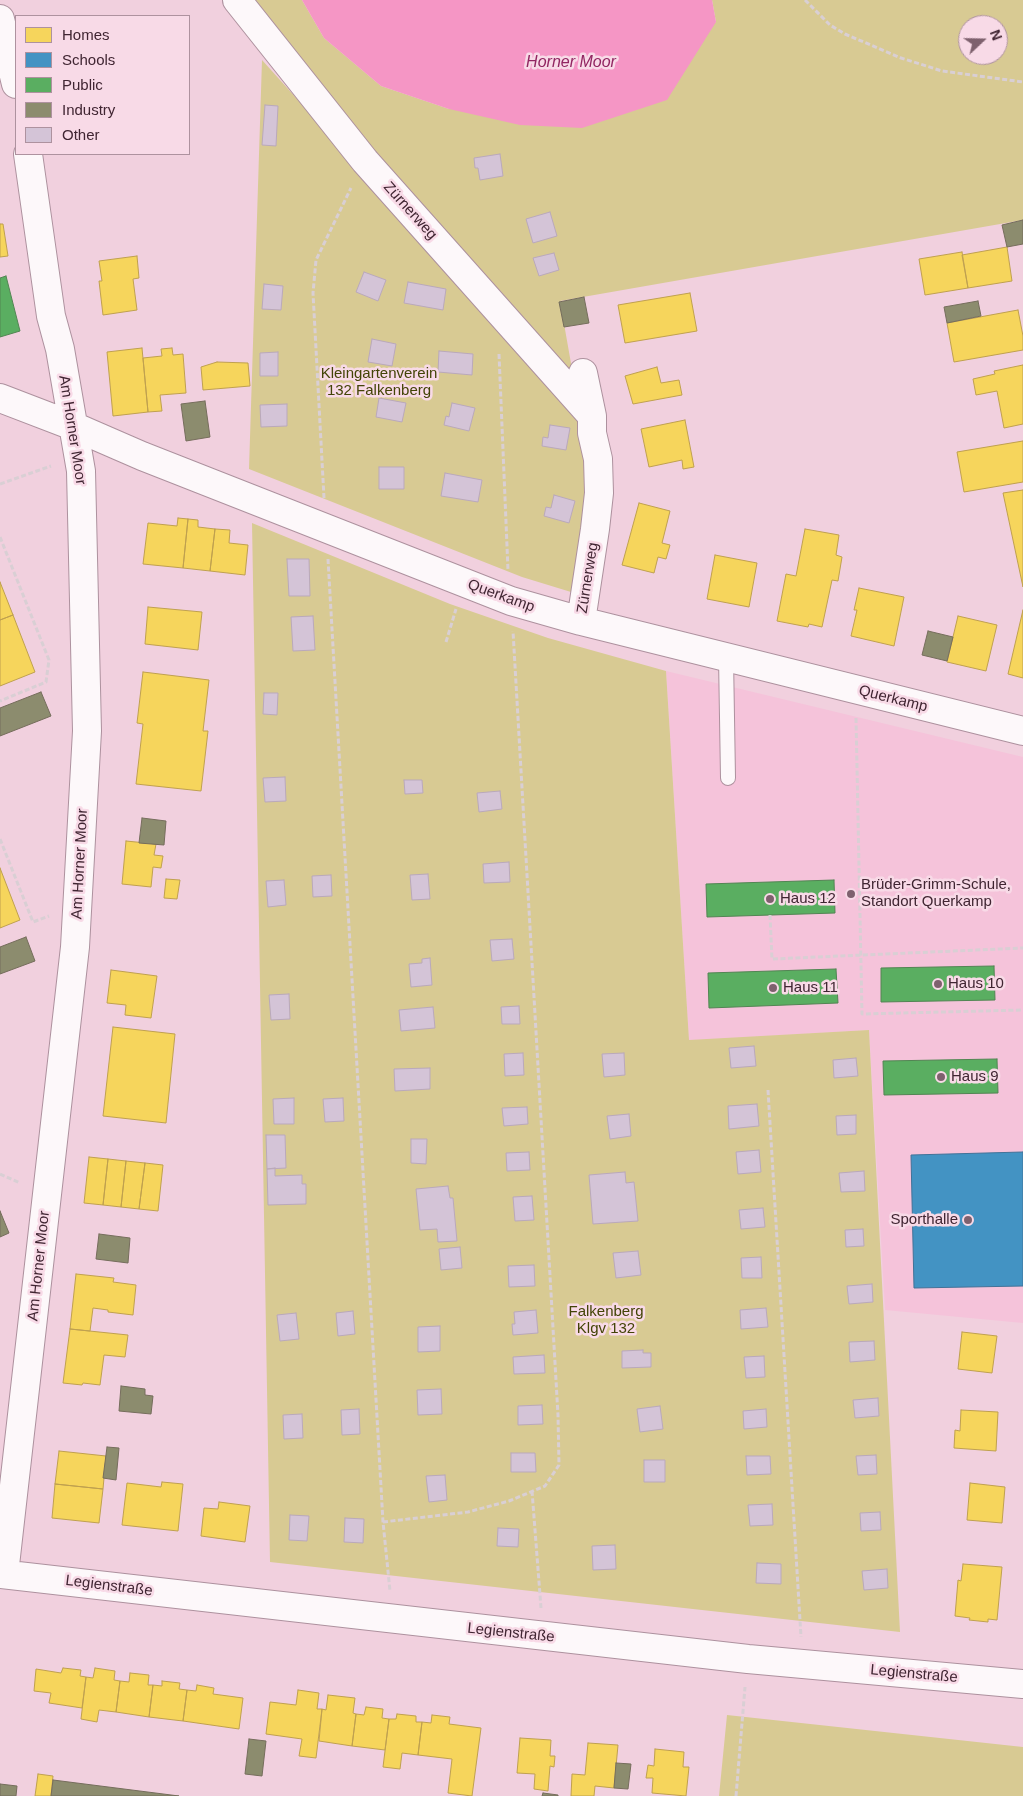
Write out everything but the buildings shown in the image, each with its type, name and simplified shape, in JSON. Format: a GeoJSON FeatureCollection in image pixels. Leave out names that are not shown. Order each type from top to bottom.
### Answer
{"type":"FeatureCollection","features":[{"type":"Feature","properties":{"kind":"street","name":"Zürnerweg"},"geometry":{"type":"LineString","coordinates":[[237,0],[365,161],[498,308],[592,416]]}},
{"type":"Feature","properties":{"kind":"street"},"geometry":{"type":"LineString","coordinates":[[0,19],[15,80]]}},
{"type":"Feature","properties":{"kind":"street","name":"Am Horner Moor"},"geometry":{"type":"LineString","coordinates":[[2,1574],[72,978],[78,906],[87,731],[81,471],[60,349],[51,316],[28,155]]}},
{"type":"Feature","properties":{"kind":"street","name":"Zürnerweg"},"geometry":{"type":"LineString","coordinates":[[581,621],[599,493],[598,459],[583,373]]}},
{"type":"Feature","properties":{"kind":"street","name":"Querkamp"},"geometry":{"type":"LineString","coordinates":[[0,398],[511,601],[581,621],[1023,731]]}},
{"type":"Feature","properties":{"kind":"street","name":"Legienstraße"},"geometry":{"type":"LineString","coordinates":[[2,1574],[803,1665],[1023,1684]]}},
{"type":"Feature","properties":{"kind":"lane"},"geometry":{"type":"LineString","coordinates":[[726,657],[728,778]]}},
{"type":"Feature","properties":{"kind":"path"},"geometry":{"type":"LineString","coordinates":[[805,0],[830,25],[845,34],[901,58],[942,71],[1023,82]]}},
{"type":"Feature","properties":{"kind":"path"},"geometry":{"type":"LineString","coordinates":[[365,161],[316,260],[312,293],[383,1522],[389,1573],[391,1619]]}},
{"type":"Feature","properties":{"kind":"path"},"geometry":{"type":"LineString","coordinates":[[383,1522],[468,1512],[509,1501],[545,1486],[559,1464],[558,1415],[511,601],[507,563],[498,308]]}},
{"type":"Feature","properties":{"kind":"path"},"geometry":{"type":"LineString","coordinates":[[0,484],[50,465],[81,471]]}},
{"type":"Feature","properties":{"kind":"path"},"geometry":{"type":"LineString","coordinates":[[0,537],[49,660],[46,682],[0,701]]}},
{"type":"Feature","properties":{"kind":"path"},"geometry":{"type":"LineString","coordinates":[[446,642],[464,582]]}},
{"type":"Feature","properties":{"kind":"path"},"geometry":{"type":"LineString","coordinates":[[855,690],[862,1014],[1023,1010]]}},
{"type":"Feature","properties":{"kind":"path"},"geometry":{"type":"LineString","coordinates":[[0,839],[33,922],[78,906]]}},
{"type":"Feature","properties":{"kind":"path"},"geometry":{"type":"LineString","coordinates":[[770,916],[772,959],[1023,948]]}},
{"type":"Feature","properties":{"kind":"path"},"geometry":{"type":"LineString","coordinates":[[768,1090],[803,1665]]}},
{"type":"Feature","properties":{"kind":"path"},"geometry":{"type":"LineString","coordinates":[[532,1491],[543,1636]]}},
{"type":"Feature","properties":{"kind":"path"},"geometry":{"type":"LineString","coordinates":[[736,1796],[748,1659]]}},
{"type":"Feature","properties":{"kind":"shaded area","name":"Brüder-Grimm-Schule, Standort Querkamp"},"geometry":{"type":"Polygon","coordinates":[[[666,671],[1023,757],[1023,1323],[885,1310],[869,1030],[689,1041],[666,671]]]}},
{"type":"Feature","properties":{"kind":"green space"},"geometry":{"type":"Polygon","coordinates":[[[243,0],[302,0],[324,38],[381,86],[449,109],[716,22],[712,0],[1023,0],[1023,220],[560,301],[575,386],[243,0]]]}},
{"type":"Feature","properties":{"kind":"green space","name":"Kleingartenverein 132 Falkenberg"},"geometry":{"type":"Polygon","coordinates":[[[262,60],[577,410],[587,463],[583,548],[571,592],[522,577],[249,469],[262,60]]]}},
{"type":"Feature","properties":{"kind":"green space","name":"Falkenberg Klgv 132"},"geometry":{"type":"Polygon","coordinates":[[[252,523],[450,604],[548,638],[666,671],[689,1040],[869,1030],[900,1632],[270,1562],[252,523]]]}},
{"type":"Feature","properties":{"kind":"green space"},"geometry":{"type":"Polygon","coordinates":[[[727,1715],[1023,1747],[1023,1796],[719,1796],[727,1715]]]}},
{"type":"Feature","properties":{"kind":"water","name":"Horner Moor"},"geometry":{"type":"Polygon","coordinates":[[[302,0],[712,0],[716,22],[667,100],[582,128],[520,125],[449,109],[381,86],[324,38],[302,0]]]}},
{"type":"Feature","properties":{"kind":"place","name":"Brüder-Grimm-Schule, Standort Querkamp"},"geometry":{"type":"Point","coordinates":[851,894]}},
{"type":"Feature","properties":{"kind":"place","name":"Haus 12"},"geometry":{"type":"Point","coordinates":[770,899]}},
{"type":"Feature","properties":{"kind":"place","name":"Haus 10"},"geometry":{"type":"Point","coordinates":[938,984]}},
{"type":"Feature","properties":{"kind":"place","name":"Haus 11"},"geometry":{"type":"Point","coordinates":[773,988]}},
{"type":"Feature","properties":{"kind":"place","name":"Haus 9"},"geometry":{"type":"Point","coordinates":[941,1077]}},
{"type":"Feature","properties":{"kind":"place","name":"Sporthalle"},"geometry":{"type":"Point","coordinates":[968,1220]}}]}
